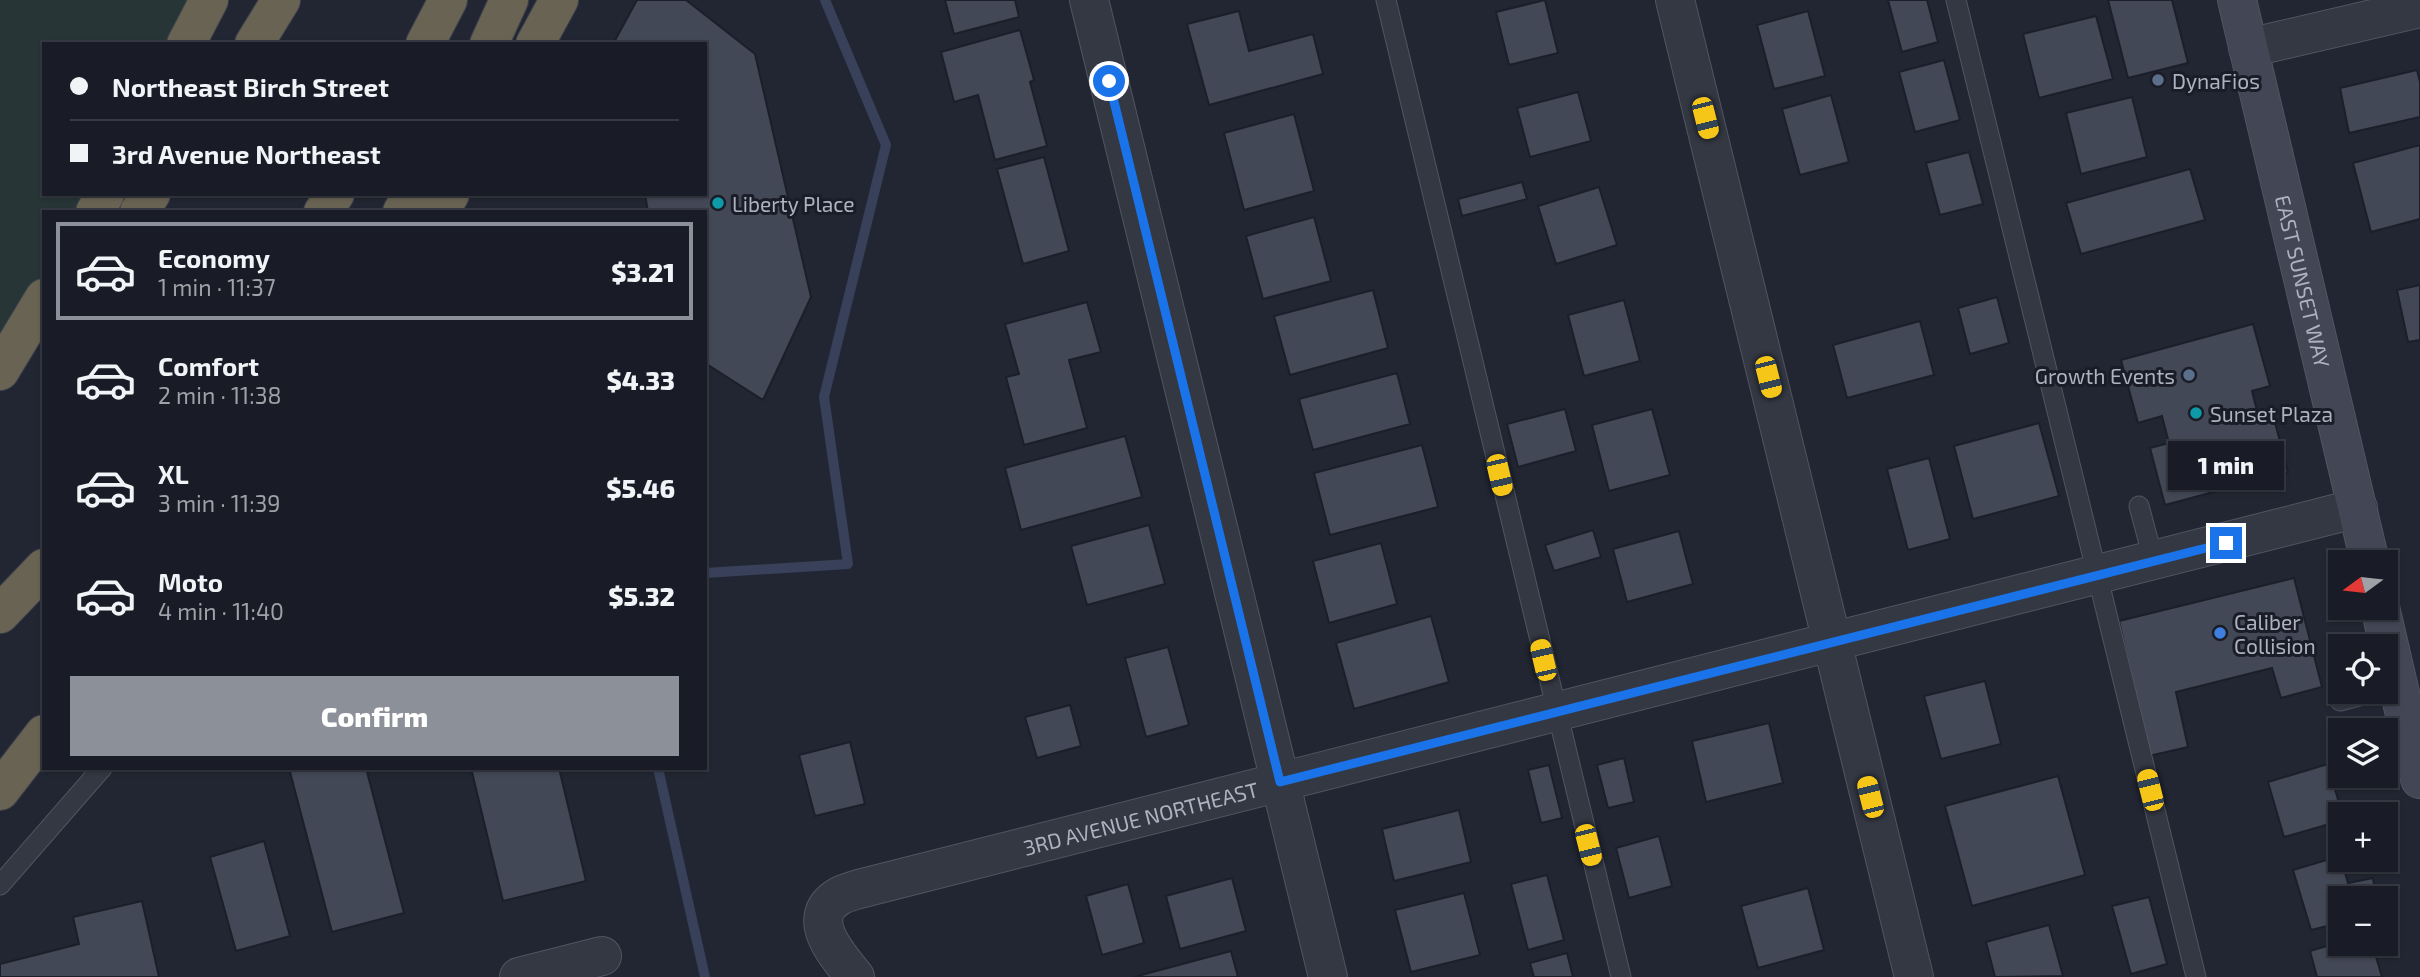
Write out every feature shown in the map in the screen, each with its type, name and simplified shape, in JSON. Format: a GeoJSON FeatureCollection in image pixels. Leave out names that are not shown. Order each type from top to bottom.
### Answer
{"type":"FeatureCollection","features":[{"type":"Feature","properties":{"kind":"highway"},"geometry":{"type":"LineString","coordinates":[[187,42],[209,0]]}},
{"type":"Feature","properties":{"kind":"highway"},"geometry":{"type":"LineString","coordinates":[[255,42],[281,0]]}},
{"type":"Feature","properties":{"kind":"highway"},"geometry":{"type":"LineString","coordinates":[[426,42],[448,0]]}},
{"type":"Feature","properties":{"kind":"highway"},"geometry":{"type":"LineString","coordinates":[[490,42],[509,0]]}},
{"type":"Feature","properties":{"kind":"highway"},"geometry":{"type":"LineString","coordinates":[[537,42],[559,0]]}},
{"type":"Feature","properties":{"kind":"highway"},"geometry":{"type":"LineString","coordinates":[[0,371],[42,301]]}},
{"type":"Feature","properties":{"kind":"highway"},"geometry":{"type":"LineString","coordinates":[[0,391],[42,338]]}},
{"type":"Feature","properties":{"kind":"highway"},"geometry":{"type":"LineString","coordinates":[[0,614],[42,570]]}},
{"type":"Feature","properties":{"kind":"highway"},"geometry":{"type":"LineString","coordinates":[[0,774],[42,728]]}},
{"type":"Feature","properties":{"kind":"highway"},"geometry":{"type":"LineString","coordinates":[[0,791],[42,737]]}},
{"type":"Feature","properties":{"kind":"main road","name":"EAST SUNSET WAY"},"geometry":{"type":"LineString","coordinates":[[2237,0],[2367,550]]}},
{"type":"Feature","properties":{"kind":"main road"},"geometry":{"type":"LineString","coordinates":[[2392,704],[2420,779]]}},
{"type":"Feature","properties":{"kind":"street"},"geometry":{"type":"LineString","coordinates":[[1089,0],[1328,977]]}},
{"type":"Feature","properties":{"kind":"street"},"geometry":{"type":"LineString","coordinates":[[1675,0],[1914,977]]}},
{"type":"Feature","properties":{"kind":"street"},"geometry":{"type":"LineString","coordinates":[[2248,48],[2420,8]]}},
{"type":"Feature","properties":{"kind":"street","name":"3RD AVENUE NORTHEAST"},"geometry":{"type":"LineString","coordinates":[[855,977],[832,950],[824,931],[826,911],[837,897],[859,889],[2358,508]]}},
{"type":"Feature","properties":{"kind":"street"},"geometry":{"type":"LineString","coordinates":[[519,977],[602,956]]}},
{"type":"Feature","properties":{"kind":"lane"},"geometry":{"type":"LineString","coordinates":[[1386,0],[1621,977]]}},
{"type":"Feature","properties":{"kind":"lane"},"geometry":{"type":"LineString","coordinates":[[1956,0],[2196,977]]}},
{"type":"Feature","properties":{"kind":"lane"},"geometry":{"type":"LineString","coordinates":[[2139,506],[2154,562]]}},
{"type":"Feature","properties":{"kind":"lane"},"geometry":{"type":"LineString","coordinates":[[0,886],[100,770]]}},
{"type":"Feature","properties":{"kind":"shaded area"},"geometry":{"type":"Polygon","coordinates":[[[0,0],[209,0],[187,42],[42,42],[42,196],[104,196],[96,210],[42,210],[42,301],[0,371],[0,0]]]}},
{"type":"Feature","properties":{"kind":"building","name":"Liberty Place"},"geometry":{"type":"Polygon","coordinates":[[[637,0],[686,0],[755,54],[811,297],[763,400],[707,364],[707,210],[648,210],[645,196],[707,196],[707,42],[614,42],[637,0]]]}},
{"type":"Feature","properties":{"kind":"building"},"geometry":{"type":"Polygon","coordinates":[[[945,0],[1015,0],[1019,17],[954,34],[945,0]]]}},
{"type":"Feature","properties":{"kind":"building"},"geometry":{"type":"Polygon","coordinates":[[[1545,0],[1558,53],[1509,65],[1496,12],[1545,0]]]}},
{"type":"Feature","properties":{"kind":"building"},"geometry":{"type":"Polygon","coordinates":[[[1888,0],[1927,0],[1938,42],[1902,52],[1888,0]]]}},
{"type":"Feature","properties":{"kind":"building"},"geometry":{"type":"Polygon","coordinates":[[[2108,0],[2172,0],[2188,63],[2128,78],[2108,0]]]}},
{"type":"Feature","properties":{"kind":"building"},"geometry":{"type":"Polygon","coordinates":[[[1239,11],[1249,51],[1313,34],[1323,74],[1209,105],[1187,24],[1239,11]]]}},
{"type":"Feature","properties":{"kind":"building"},"geometry":{"type":"Polygon","coordinates":[[[1808,11],[1825,76],[1774,89],[1757,25],[1808,11]]]}},
{"type":"Feature","properties":{"kind":"building"},"geometry":{"type":"Polygon","coordinates":[[[2096,16],[2113,79],[2039,98],[2023,34],[2096,16]]]}},
{"type":"Feature","properties":{"kind":"building"},"geometry":{"type":"Polygon","coordinates":[[[1020,30],[1034,80],[1030,82],[1047,146],[995,160],[978,95],[954,102],[941,52],[1020,30]]]}},
{"type":"Feature","properties":{"kind":"building"},"geometry":{"type":"Polygon","coordinates":[[[1944,60],[1960,120],[1915,132],[1899,72],[1944,60]]]}},
{"type":"Feature","properties":{"kind":"building"},"geometry":{"type":"Polygon","coordinates":[[[2417,70],[2420,82],[2420,117],[2349,133],[2340,88],[2417,70]]]}},
{"type":"Feature","properties":{"kind":"building"},"geometry":{"type":"Polygon","coordinates":[[[1578,92],[1591,141],[1530,157],[1517,108],[1578,92]]]}},
{"type":"Feature","properties":{"kind":"building"},"geometry":{"type":"Polygon","coordinates":[[[1831,95],[1849,162],[1800,175],[1782,109],[1831,95]]]}},
{"type":"Feature","properties":{"kind":"building"},"geometry":{"type":"Polygon","coordinates":[[[2132,97],[2147,157],[2081,174],[2066,113],[2132,97]]]}},
{"type":"Feature","properties":{"kind":"building"},"geometry":{"type":"Polygon","coordinates":[[[1294,114],[1314,191],[1244,210],[1224,133],[1294,114]]]}},
{"type":"Feature","properties":{"kind":"building"},"geometry":{"type":"Polygon","coordinates":[[[2420,145],[2420,219],[2371,232],[2353,163],[2420,145]]]}},
{"type":"Feature","properties":{"kind":"building"},"geometry":{"type":"Polygon","coordinates":[[[1969,152],[1983,204],[1940,215],[1926,163],[1969,152]]]}},
{"type":"Feature","properties":{"kind":"building"},"geometry":{"type":"Polygon","coordinates":[[[1044,157],[1069,251],[1023,264],[997,169],[1044,157]]]}},
{"type":"Feature","properties":{"kind":"building"},"geometry":{"type":"Polygon","coordinates":[[[2190,169],[2205,220],[2081,254],[2066,203],[2190,169]]]}},
{"type":"Feature","properties":{"kind":"building"},"geometry":{"type":"Polygon","coordinates":[[[1522,182],[1527,199],[1462,216],[1458,199],[1522,182]]]}},
{"type":"Feature","properties":{"kind":"building"},"geometry":{"type":"Polygon","coordinates":[[[1599,187],[1617,245],[1556,264],[1538,206],[1599,187]]]}},
{"type":"Feature","properties":{"kind":"building"},"geometry":{"type":"Polygon","coordinates":[[[1314,217],[1331,281],[1263,299],[1246,236],[1314,217]]]}},
{"type":"Feature","properties":{"kind":"building"},"geometry":{"type":"Polygon","coordinates":[[[2420,285],[2420,340],[2408,342],[2397,290],[2420,285]]]}},
{"type":"Feature","properties":{"kind":"building"},"geometry":{"type":"Polygon","coordinates":[[[1373,290],[1388,348],[1290,375],[1274,316],[1373,290]]]}},
{"type":"Feature","properties":{"kind":"building"},"geometry":{"type":"Polygon","coordinates":[[[1997,297],[2009,343],[1970,354],[1958,308],[1997,297]]]}},
{"type":"Feature","properties":{"kind":"building"},"geometry":{"type":"Polygon","coordinates":[[[1624,300],[1640,361],[1584,376],[1568,315],[1624,300]]]}},
{"type":"Feature","properties":{"kind":"building"},"geometry":{"type":"Polygon","coordinates":[[[1087,302],[1101,352],[1069,360],[1087,428],[1024,445],[1006,377],[1019,374],[1005,324],[1087,302]]]}},
{"type":"Feature","properties":{"kind":"building"},"geometry":{"type":"Polygon","coordinates":[[[1920,321],[1934,375],[1847,398],[1833,345],[1920,321]]]}},
{"type":"Feature","properties":{"kind":"building","name":"Sunset Plaza"},"geometry":{"type":"Polygon","coordinates":[[[2253,324],[2270,386],[2252,391],[2258,415],[2272,411],[2288,472],[2165,505],[2150,448],[2169,443],[2162,416],[2138,423],[2121,360],[2253,324]]]}},
{"type":"Feature","properties":{"kind":"building"},"geometry":{"type":"Polygon","coordinates":[[[1397,373],[1410,424],[1313,450],[1299,399],[1397,373]]]}},
{"type":"Feature","properties":{"kind":"building"},"geometry":{"type":"Polygon","coordinates":[[[1565,409],[1576,451],[1518,467],[1507,424],[1565,409]]]}},
{"type":"Feature","properties":{"kind":"building"},"geometry":{"type":"Polygon","coordinates":[[[1652,409],[1670,475],[1609,491],[1592,425],[1652,409]]]}},
{"type":"Feature","properties":{"kind":"building"},"geometry":{"type":"Polygon","coordinates":[[[2039,423],[2059,496],[1973,519],[1954,446],[2039,423]]]}},
{"type":"Feature","properties":{"kind":"building"},"geometry":{"type":"Polygon","coordinates":[[[1125,436],[1142,497],[1021,530],[1005,468],[1125,436]]]}},
{"type":"Feature","properties":{"kind":"building"},"geometry":{"type":"Polygon","coordinates":[[[1422,445],[1438,507],[1330,535],[1314,473],[1422,445]]]}},
{"type":"Feature","properties":{"kind":"building"},"geometry":{"type":"Polygon","coordinates":[[[1929,458],[1950,539],[1908,550],[1887,469],[1929,458]]]}},
{"type":"Feature","properties":{"kind":"building"},"geometry":{"type":"Polygon","coordinates":[[[1149,525],[1165,584],[1087,605],[1071,546],[1149,525]]]}},
{"type":"Feature","properties":{"kind":"building"},"geometry":{"type":"Polygon","coordinates":[[[1593,530],[1601,557],[1554,571],[1545,545],[1593,530]]]}},
{"type":"Feature","properties":{"kind":"building"},"geometry":{"type":"Polygon","coordinates":[[[1679,531],[1693,584],[1627,602],[1613,549],[1679,531]]]}},
{"type":"Feature","properties":{"kind":"building"},"geometry":{"type":"Polygon","coordinates":[[[1381,543],[1397,604],[1329,623],[1313,561],[1381,543]]]}},
{"type":"Feature","properties":{"kind":"building"},"geometry":{"type":"Polygon","coordinates":[[[2294,578],[2322,687],[2281,698],[2272,668],[2176,692],[2188,747],[2149,756],[2119,621],[2294,578]]]}},
{"type":"Feature","properties":{"kind":"building"},"geometry":{"type":"Polygon","coordinates":[[[1431,616],[1449,682],[1354,709],[1336,643],[1431,616]]]}},
{"type":"Feature","properties":{"kind":"building"},"geometry":{"type":"Polygon","coordinates":[[[1168,647],[1189,725],[1146,737],[1125,658],[1168,647]]]}},
{"type":"Feature","properties":{"kind":"building"},"geometry":{"type":"Polygon","coordinates":[[[1985,681],[2001,744],[1941,759],[1924,696],[1985,681]]]}},
{"type":"Feature","properties":{"kind":"building"},"geometry":{"type":"Polygon","coordinates":[[[1070,705],[1081,746],[1037,758],[1025,717],[1070,705]]]}},
{"type":"Feature","properties":{"kind":"building"},"geometry":{"type":"Polygon","coordinates":[[[1769,723],[1783,783],[1706,802],[1692,741],[1769,723]]]}},
{"type":"Feature","properties":{"kind":"building"},"geometry":{"type":"Polygon","coordinates":[[[850,742],[865,804],[815,816],[799,755],[850,742]]]}},
{"type":"Feature","properties":{"kind":"building"},"geometry":{"type":"Polygon","coordinates":[[[1624,758],[1634,802],[1608,808],[1597,765],[1624,758]]]}},
{"type":"Feature","properties":{"kind":"building"},"geometry":{"type":"Polygon","coordinates":[[[2328,764],[2328,788],[2335,788],[2339,802],[2328,802],[2328,824],[2284,837],[2268,782],[2328,764]]]}},
{"type":"Feature","properties":{"kind":"building"},"geometry":{"type":"Polygon","coordinates":[[[1549,765],[1562,818],[1541,823],[1528,770],[1549,765]]]}},
{"type":"Feature","properties":{"kind":"building"},"geometry":{"type":"Polygon","coordinates":[[[290,770],[367,770],[404,913],[332,932],[290,770]]]}},
{"type":"Feature","properties":{"kind":"building"},"geometry":{"type":"Polygon","coordinates":[[[471,770],[559,770],[586,881],[503,901],[471,770]]]}},
{"type":"Feature","properties":{"kind":"building"},"geometry":{"type":"Polygon","coordinates":[[[2058,776],[2085,875],[1972,906],[1945,806],[2058,776]]]}},
{"type":"Feature","properties":{"kind":"building"},"geometry":{"type":"Polygon","coordinates":[[[1459,810],[1471,862],[1394,881],[1382,829],[1459,810]]]}},
{"type":"Feature","properties":{"kind":"building"},"geometry":{"type":"Polygon","coordinates":[[[1659,836],[1672,886],[1629,898],[1616,848],[1659,836]]]}},
{"type":"Feature","properties":{"kind":"building"},"geometry":{"type":"Polygon","coordinates":[[[264,841],[290,936],[236,951],[210,857],[264,841]]]}},
{"type":"Feature","properties":{"kind":"building"},"geometry":{"type":"Polygon","coordinates":[[[2328,860],[2328,872],[2345,872],[2348,883],[2373,878],[2374,886],[2328,886],[2328,926],[2311,930],[2293,870],[2328,860]]]}},
{"type":"Feature","properties":{"kind":"building"},"geometry":{"type":"Polygon","coordinates":[[[1547,875],[1564,940],[1528,950],[1511,884],[1547,875]]]}},
{"type":"Feature","properties":{"kind":"building"},"geometry":{"type":"Polygon","coordinates":[[[1232,878],[1246,931],[1180,949],[1166,896],[1232,878]]]}},
{"type":"Feature","properties":{"kind":"building"},"geometry":{"type":"Polygon","coordinates":[[[1128,884],[1144,943],[1102,955],[1086,896],[1128,884]]]}},
{"type":"Feature","properties":{"kind":"building"},"geometry":{"type":"Polygon","coordinates":[[[1808,888],[1824,950],[1758,968],[1741,906],[1808,888]]]}},
{"type":"Feature","properties":{"kind":"building"},"geometry":{"type":"Polygon","coordinates":[[[1464,893],[1480,955],[1411,972],[1395,910],[1464,893]]]}},
{"type":"Feature","properties":{"kind":"building"},"geometry":{"type":"Polygon","coordinates":[[[2149,897],[2167,964],[2131,974],[2112,906],[2149,897]]]}},
{"type":"Feature","properties":{"kind":"building"},"geometry":{"type":"Polygon","coordinates":[[[142,901],[159,977],[0,977],[0,964],[79,944],[73,917],[142,901]]]}},
{"type":"Feature","properties":{"kind":"building"},"geometry":{"type":"Polygon","coordinates":[[[2049,925],[2063,976],[1995,977],[1986,942],[2049,925]]]}},
{"type":"Feature","properties":{"kind":"building"},"geometry":{"type":"Polygon","coordinates":[[[2328,946],[2328,956],[2376,956],[2382,977],[2317,977],[2310,951],[2328,946]]]}},
{"type":"Feature","properties":{"kind":"building"},"geometry":{"type":"Polygon","coordinates":[[[1231,951],[1238,977],[1134,977],[1231,951]]]}},
{"type":"Feature","properties":{"kind":"building"},"geometry":{"type":"Polygon","coordinates":[[[1567,953],[1573,977],[1534,977],[1530,963],[1567,953]]]}},
{"type":"Feature","properties":{"kind":"waterway"},"geometry":{"type":"LineString","coordinates":[[707,573],[848,564],[824,397],[886,145],[825,0]]}},
{"type":"Feature","properties":{"kind":"waterway"},"geometry":{"type":"LineString","coordinates":[[658,770],[705,977]]}},
{"type":"Feature","properties":{"kind":"place","name":"DynaFios"},"geometry":{"type":"Point","coordinates":[2158,80]}},
{"type":"Feature","properties":{"kind":"place","name":"Liberty Place"},"geometry":{"type":"Point","coordinates":[718,203]}},
{"type":"Feature","properties":{"kind":"place","name":"Growth Events"},"geometry":{"type":"Point","coordinates":[2189,375]}},
{"type":"Feature","properties":{"kind":"place","name":"Sunset Plaza"},"geometry":{"type":"Point","coordinates":[2196,413]}},
{"type":"Feature","properties":{"kind":"place","name":"Caliber Collision"},"geometry":{"type":"Point","coordinates":[2220,633]}},
{"type":"Feature","properties":{"kind":"route"},"geometry":{"type":"LineString","coordinates":[[1109,81],[1280,782],[2226,543]]}}]}
